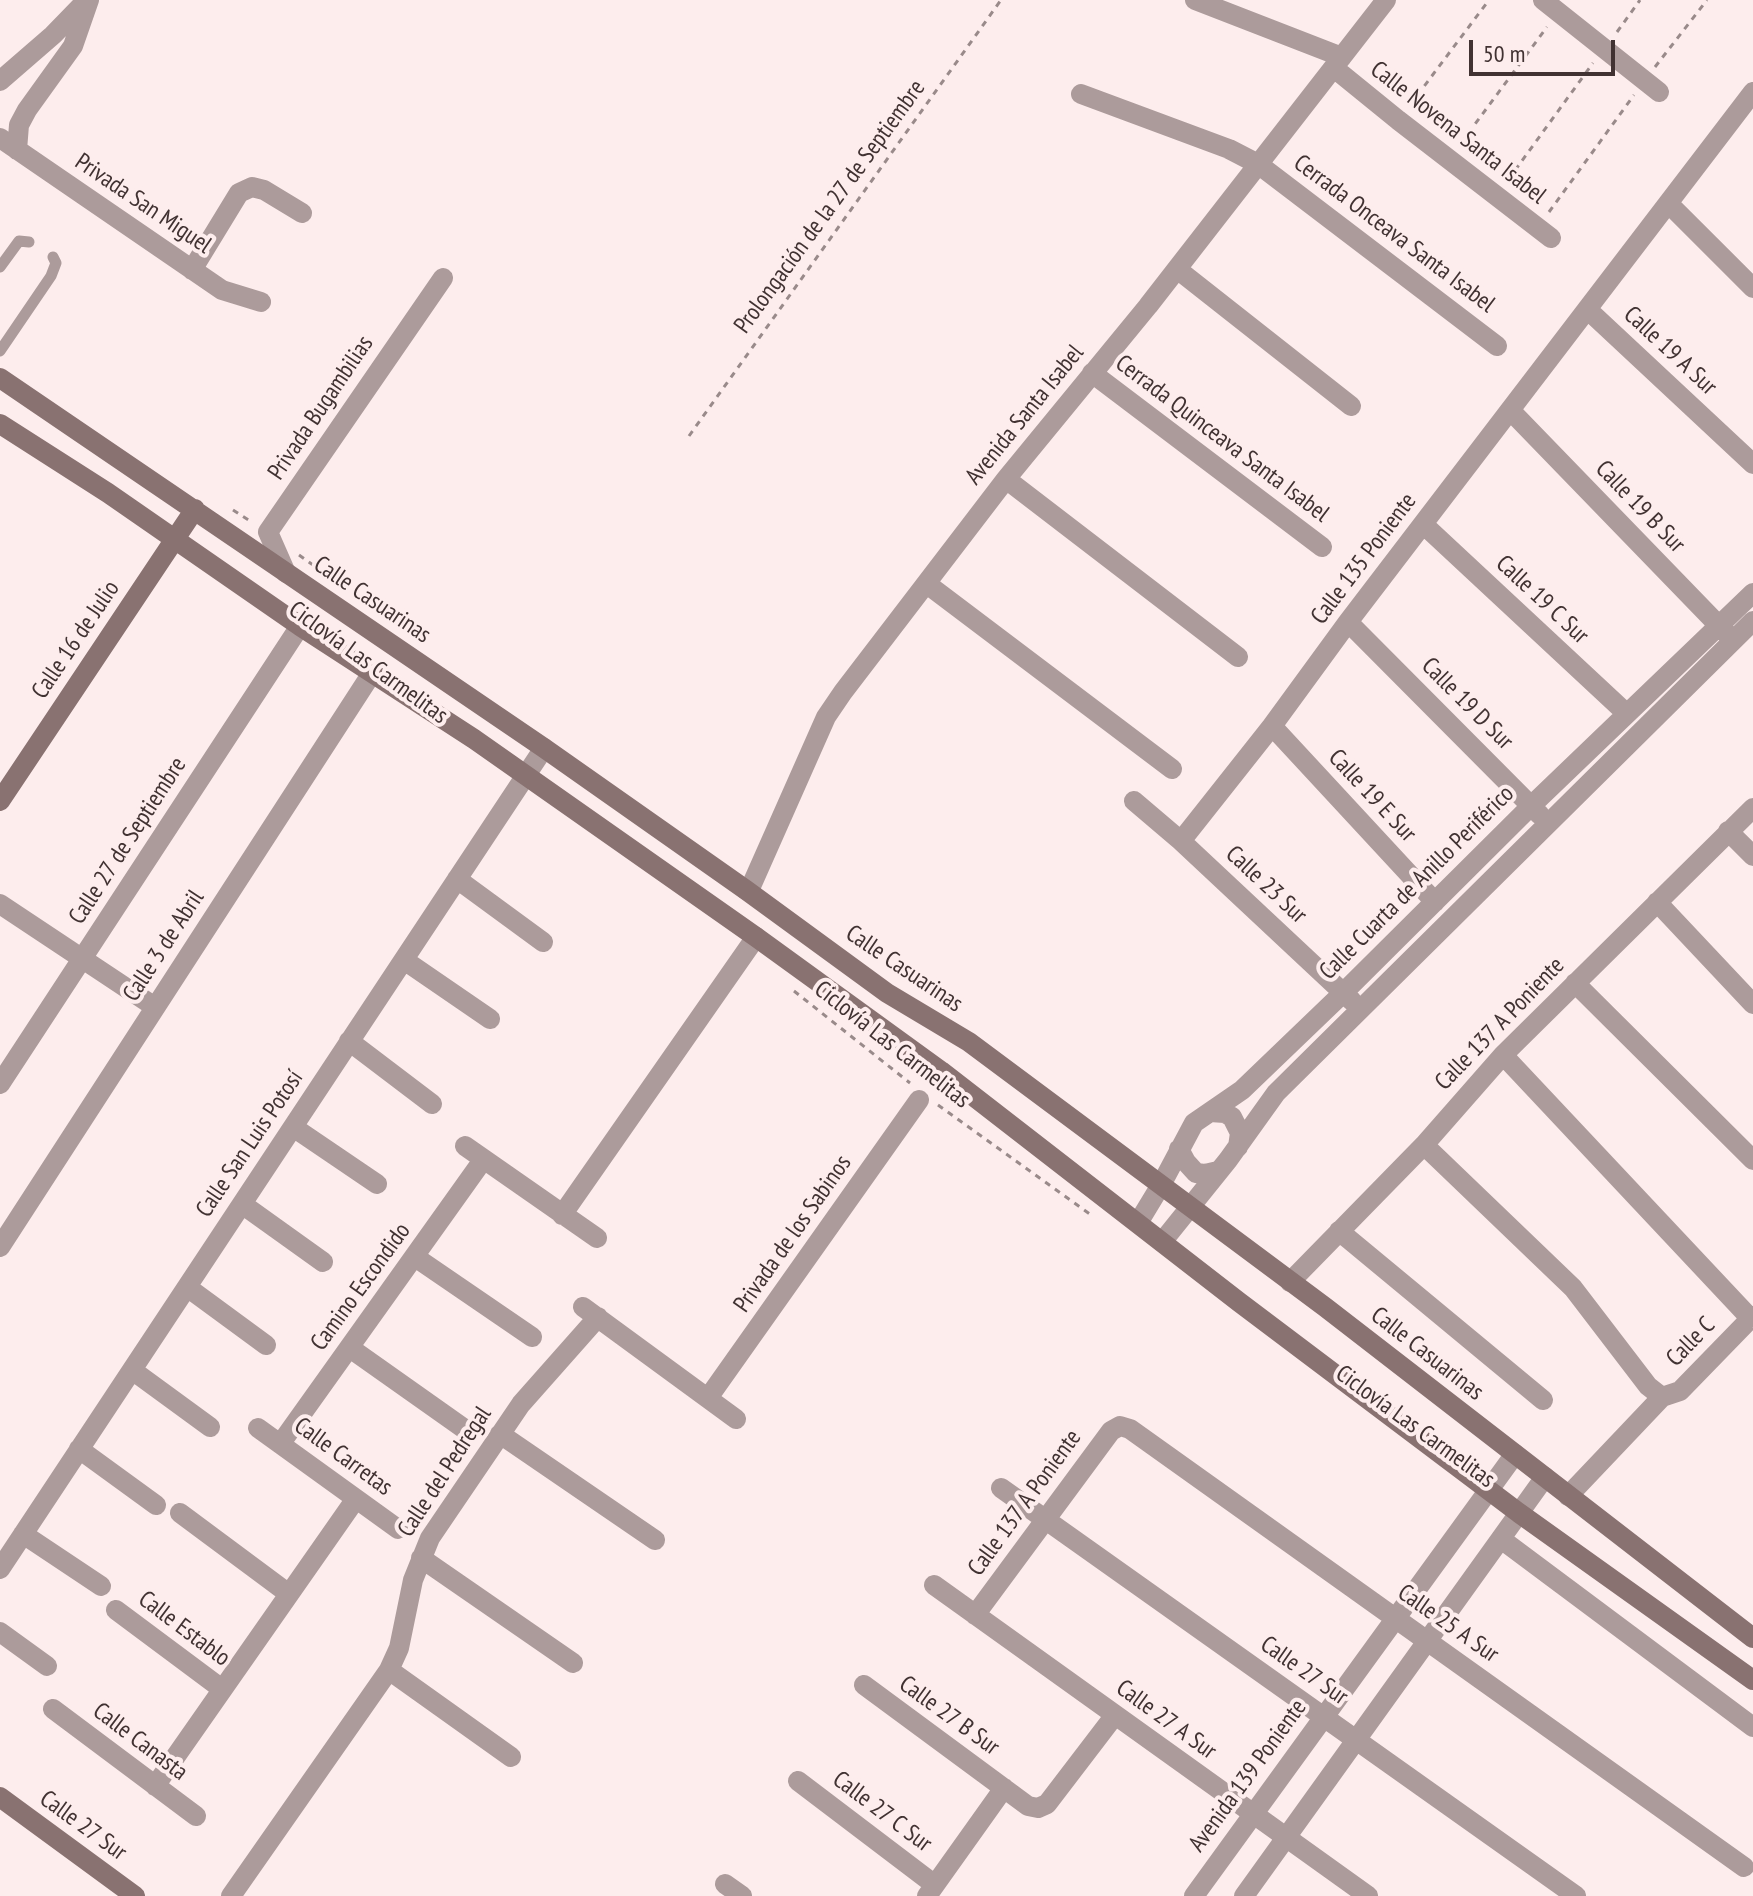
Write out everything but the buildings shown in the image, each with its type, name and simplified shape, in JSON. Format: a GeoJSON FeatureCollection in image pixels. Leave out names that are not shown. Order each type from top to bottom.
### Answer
{"type":"FeatureCollection","features":[{"type":"Feature","properties":{"kind":"main road","name":"Calle Casuarinas"},"geometry":{"type":"LineString","coordinates":[[0,379],[544,748],[887,993],[969,1042],[1290,1282],[1753,1638]]}},
{"type":"Feature","properties":{"kind":"main road"},"geometry":{"type":"LineString","coordinates":[[0,424],[474,739],[756,937],[941,1071],[1519,1513],[1753,1680]]}},
{"type":"Feature","properties":{"kind":"main road","name":"Calle 16 de Julio"},"geometry":{"type":"LineString","coordinates":[[0,801],[195,509]]}},
{"type":"Feature","properties":{"kind":"main road","name":"Calle 27 Sur"},"geometry":{"type":"LineString","coordinates":[[3,1802],[135,1896]]}},
{"type":"Feature","properties":{"kind":"street"},"geometry":{"type":"LineString","coordinates":[[0,81],[88,0]]}},
{"type":"Feature","properties":{"kind":"street"},"geometry":{"type":"LineString","coordinates":[[9,144],[27,110],[73,46],[88,0]]}},
{"type":"Feature","properties":{"kind":"street","name":"Calle Novena Santa Isabel"},"geometry":{"type":"LineString","coordinates":[[1195,0],[1316,45],[1398,120],[1544,233]]}},
{"type":"Feature","properties":{"kind":"street","name":"Avenida Santa Isabel"},"geometry":{"type":"LineString","coordinates":[[746,890],[752,884],[826,717],[1006,479],[1177,269],[1386,0]]}},
{"type":"Feature","properties":{"kind":"street"},"geometry":{"type":"LineString","coordinates":[[1550,6],[1652,86]]}},
{"type":"Feature","properties":{"kind":"street","name":"Cerrada Onceava Santa Isabel"},"geometry":{"type":"LineString","coordinates":[[1081,94],[1229,149],[1258,164],[1497,346]]}},
{"type":"Feature","properties":{"kind":"street","name":"Calle 135 Poniente"},"geometry":{"type":"LineString","coordinates":[[1181,841],[1753,94]]}},
{"type":"Feature","properties":{"kind":"street","name":"Privada San Miguel"},"geometry":{"type":"LineString","coordinates":[[9,144],[222,290],[261,302]]}},
{"type":"Feature","properties":{"kind":"street"},"geometry":{"type":"LineString","coordinates":[[192,270],[239,193],[252,187],[264,190],[302,213]]}},
{"type":"Feature","properties":{"kind":"street"},"geometry":{"type":"LineString","coordinates":[[1668,203],[1753,288]]}},
{"type":"Feature","properties":{"kind":"street"},"geometry":{"type":"LineString","coordinates":[[1177,269],[1351,406]]}},
{"type":"Feature","properties":{"kind":"street","name":"Privada Bugambilias"},"geometry":{"type":"LineString","coordinates":[[286,573],[268,532],[443,278]]}},
{"type":"Feature","properties":{"kind":"street","name":"Calle 19 A Sur"},"geometry":{"type":"LineString","coordinates":[[1587,309],[1753,464]]}},
{"type":"Feature","properties":{"kind":"street","name":"Cerrada Quinceava Santa Isabel"},"geometry":{"type":"LineString","coordinates":[[1092,373],[1322,547]]}},
{"type":"Feature","properties":{"kind":"street","name":"Calle 19 B Sur"},"geometry":{"type":"LineString","coordinates":[[1510,410],[1726,634]]}},
{"type":"Feature","properties":{"kind":"street"},"geometry":{"type":"LineString","coordinates":[[1006,479],[1238,657]]}},
{"type":"Feature","properties":{"kind":"street","name":"Calle 19 C Sur"},"geometry":{"type":"LineString","coordinates":[[1423,524],[1626,713]]}},
{"type":"Feature","properties":{"kind":"street"},"geometry":{"type":"LineString","coordinates":[[927,584],[1172,769]]}},
{"type":"Feature","properties":{"kind":"street","name":"Calle Cuarta de Anillo Periférico"},"geometry":{"type":"LineString","coordinates":[[1162,1242],[1238,1147],[1276,1093],[1548,824],[1726,634],[1753,593]]}},
{"type":"Feature","properties":{"kind":"street","name":"Calle Cuarta de Anillo Periférico"},"geometry":{"type":"LineString","coordinates":[[1138,1223],[1194,1123],[1242,1090],[1626,713],[1726,634],[1753,621]]}},
{"type":"Feature","properties":{"kind":"street","name":"Calle 19 D Sur"},"geometry":{"type":"LineString","coordinates":[[1348,622],[1548,824]]}},
{"type":"Feature","properties":{"kind":"street","name":"Calle 27 de Septiembre"},"geometry":{"type":"LineString","coordinates":[[0,1084],[300,626]]}},
{"type":"Feature","properties":{"kind":"street","name":"Calle 3 de Abril"},"geometry":{"type":"LineString","coordinates":[[0,1247],[372,673]]}},
{"type":"Feature","properties":{"kind":"street","name":"Calle 19 E Sur"},"geometry":{"type":"LineString","coordinates":[[1272,726],[1435,902]]}},
{"type":"Feature","properties":{"kind":"street","name":"Calle San Luis Potosí"},"geometry":{"type":"LineString","coordinates":[[0,1569],[544,748]]}},
{"type":"Feature","properties":{"kind":"street","name":"Calle 23 Sur"},"geometry":{"type":"LineString","coordinates":[[1134,801],[1181,841],[1360,1010]]}},
{"type":"Feature","properties":{"kind":"street","name":"Calle 137 A Poniente"},"geometry":{"type":"LineString","coordinates":[[1290,1282],[1424,1145],[1503,1055],[1753,808]]}},
{"type":"Feature","properties":{"kind":"street"},"geometry":{"type":"LineString","coordinates":[[1728,831],[1753,856]]}},
{"type":"Feature","properties":{"kind":"street"},"geometry":{"type":"LineString","coordinates":[[457,879],[543,942]]}},
{"type":"Feature","properties":{"kind":"street"},"geometry":{"type":"LineString","coordinates":[[1657,902],[1753,1004]]}},
{"type":"Feature","properties":{"kind":"street"},"geometry":{"type":"LineString","coordinates":[[0,904],[155,1007]]}},
{"type":"Feature","properties":{"kind":"street"},"geometry":{"type":"LineString","coordinates":[[562,1215],[756,937]]}},
{"type":"Feature","properties":{"kind":"street"},"geometry":{"type":"LineString","coordinates":[[404,960],[490,1019]]}},
{"type":"Feature","properties":{"kind":"street"},"geometry":{"type":"LineString","coordinates":[[1575,983],[1753,1160]]}},
{"type":"Feature","properties":{"kind":"street"},"geometry":{"type":"LineString","coordinates":[[349,1041],[432,1104]]}},
{"type":"Feature","properties":{"kind":"street"},"geometry":{"type":"LineString","coordinates":[[1503,1055],[1752,1317]]}},
{"type":"Feature","properties":{"kind":"street","name":"Privada de los Sabinos"},"geometry":{"type":"LineString","coordinates":[[708,1398],[922,1096]]}},
{"type":"Feature","properties":{"kind":"street"},"geometry":{"type":"LineString","coordinates":[[1210,1112],[1232,1117],[1240,1133],[1238,1147]]}},
{"type":"Feature","properties":{"kind":"street"},"geometry":{"type":"LineString","coordinates":[[293,1127],[377,1184]]}},
{"type":"Feature","properties":{"kind":"street"},"geometry":{"type":"LineString","coordinates":[[1424,1145],[1573,1288],[1648,1386],[1662,1397]]}},
{"type":"Feature","properties":{"kind":"street"},"geometry":{"type":"LineString","coordinates":[[465,1146],[597,1238]]}},
{"type":"Feature","properties":{"kind":"street"},"geometry":{"type":"LineString","coordinates":[[1179,1149],[1196,1173],[1218,1171]]}},
{"type":"Feature","properties":{"kind":"street","name":"Camino Escondido"},"geometry":{"type":"LineString","coordinates":[[281,1443],[483,1160]]}},
{"type":"Feature","properties":{"kind":"street"},"geometry":{"type":"LineString","coordinates":[[242,1204],[323,1262]]}},
{"type":"Feature","properties":{"kind":"street"},"geometry":{"type":"LineString","coordinates":[[1339,1231],[1543,1400]]}},
{"type":"Feature","properties":{"kind":"street"},"geometry":{"type":"LineString","coordinates":[[415,1257],[532,1337]]}},
{"type":"Feature","properties":{"kind":"street"},"geometry":{"type":"LineString","coordinates":[[187,1287],[266,1345]]}},
{"type":"Feature","properties":{"kind":"street","name":"Calle del Pedregal"},"geometry":{"type":"LineString","coordinates":[[231,1896],[247,1886],[389,1670],[399,1648],[413,1580],[430,1538],[521,1404],[590,1312],[708,1398]]}},
{"type":"Feature","properties":{"kind":"street","name":"Calle C"},"geometry":{"type":"LineString","coordinates":[[1568,1496],[1662,1397],[1680,1391],[1752,1317]]}},
{"type":"Feature","properties":{"kind":"street"},"geometry":{"type":"LineString","coordinates":[[350,1348],[466,1430]]}},
{"type":"Feature","properties":{"kind":"street"},"geometry":{"type":"LineString","coordinates":[[132,1370],[210,1427]]}},
{"type":"Feature","properties":{"kind":"street"},"geometry":{"type":"LineString","coordinates":[[708,1398],[736,1419]]}},
{"type":"Feature","properties":{"kind":"street","name":"Calle 137 A Poniente"},"geometry":{"type":"LineString","coordinates":[[975,1615],[1111,1431],[1120,1426]]}},
{"type":"Feature","properties":{"kind":"street","name":"Calle 25 A Sur"},"geometry":{"type":"LineString","coordinates":[[1120,1426],[1130,1429],[1744,1867]]}},
{"type":"Feature","properties":{"kind":"street","name":"Calle Carretas"},"geometry":{"type":"LineString","coordinates":[[258,1428],[398,1529]]}},
{"type":"Feature","properties":{"kind":"street"},"geometry":{"type":"LineString","coordinates":[[500,1434],[655,1540]]}},
{"type":"Feature","properties":{"kind":"street"},"geometry":{"type":"LineString","coordinates":[[79,1449],[156,1505]]}},
{"type":"Feature","properties":{"kind":"street","name":"Avenida 139 Poniente"},"geometry":{"type":"LineString","coordinates":[[1194,1896],[1515,1454]]}},
{"type":"Feature","properties":{"kind":"street"},"geometry":{"type":"LineString","coordinates":[[1244,1896],[1545,1477]]}},
{"type":"Feature","properties":{"kind":"street","name":"Calle 27 Sur"},"geometry":{"type":"LineString","coordinates":[[1001,1488],[1576,1896]]}},
{"type":"Feature","properties":{"kind":"street"},"geometry":{"type":"LineString","coordinates":[[155,1786],[355,1500]]}},
{"type":"Feature","properties":{"kind":"street"},"geometry":{"type":"LineString","coordinates":[[180,1513],[289,1594]]}},
{"type":"Feature","properties":{"kind":"street"},"geometry":{"type":"LineString","coordinates":[[23,1534],[101,1586]]}},
{"type":"Feature","properties":{"kind":"street"},"geometry":{"type":"LineString","coordinates":[[1501,1539],[1753,1727]]}},
{"type":"Feature","properties":{"kind":"street"},"geometry":{"type":"LineString","coordinates":[[421,1558],[573,1663]]}},
{"type":"Feature","properties":{"kind":"street","name":"Calle 27 A Sur"},"geometry":{"type":"LineString","coordinates":[[934,1585],[1368,1896]]}},
{"type":"Feature","properties":{"kind":"street","name":"Calle Establo"},"geometry":{"type":"LineString","coordinates":[[116,1610],[222,1689]]}},
{"type":"Feature","properties":{"kind":"street"},"geometry":{"type":"LineString","coordinates":[[0,1632],[47,1666]]}},
{"type":"Feature","properties":{"kind":"street"},"geometry":{"type":"LineString","coordinates":[[389,1670],[511,1757]]}},
{"type":"Feature","properties":{"kind":"street","name":"Calle 27 B Sur"},"geometry":{"type":"LineString","coordinates":[[864,1685],[1028,1806],[1038,1808],[1047,1804],[1115,1715]]}},
{"type":"Feature","properties":{"kind":"street","name":"Calle Canasta"},"geometry":{"type":"LineString","coordinates":[[53,1709],[196,1816]]}},
{"type":"Feature","properties":{"kind":"street","name":"Calle 27 C Sur"},"geometry":{"type":"LineString","coordinates":[[798,1781],[931,1891]]}},
{"type":"Feature","properties":{"kind":"street"},"geometry":{"type":"LineString","coordinates":[[931,1891],[1004,1788]]}},
{"type":"Feature","properties":{"kind":"lane"},"geometry":{"type":"LineString","coordinates":[[0,267],[19,241],[29,242]]}},
{"type":"Feature","properties":{"kind":"lane"},"geometry":{"type":"LineString","coordinates":[[0,351],[51,276],[56,263],[53,257]]}},
{"type":"Feature","properties":{"kind":"path","name":"Prolongación de la 27 de Septiembre"},"geometry":{"type":"LineString","coordinates":[[689,436],[1001,0]]}},
{"type":"Feature","properties":{"kind":"path"},"geometry":{"type":"LineString","coordinates":[[1398,120],[1489,0]]}},
{"type":"Feature","properties":{"kind":"path"},"geometry":{"type":"LineString","coordinates":[[1496,196],[1640,0]]}},
{"type":"Feature","properties":{"kind":"path"},"geometry":{"type":"LineString","coordinates":[[1544,233],[1652,86],[1707,0]]}},
{"type":"Feature","properties":{"kind":"path"},"geometry":{"type":"LineString","coordinates":[[1449,159],[1550,6]]}},
{"type":"Feature","properties":{"kind":"path","name":"Ciclovía Las Carmelitas"},"geometry":{"type":"LineString","coordinates":[[793,990],[922,1096],[1100,1221]]}}]}
